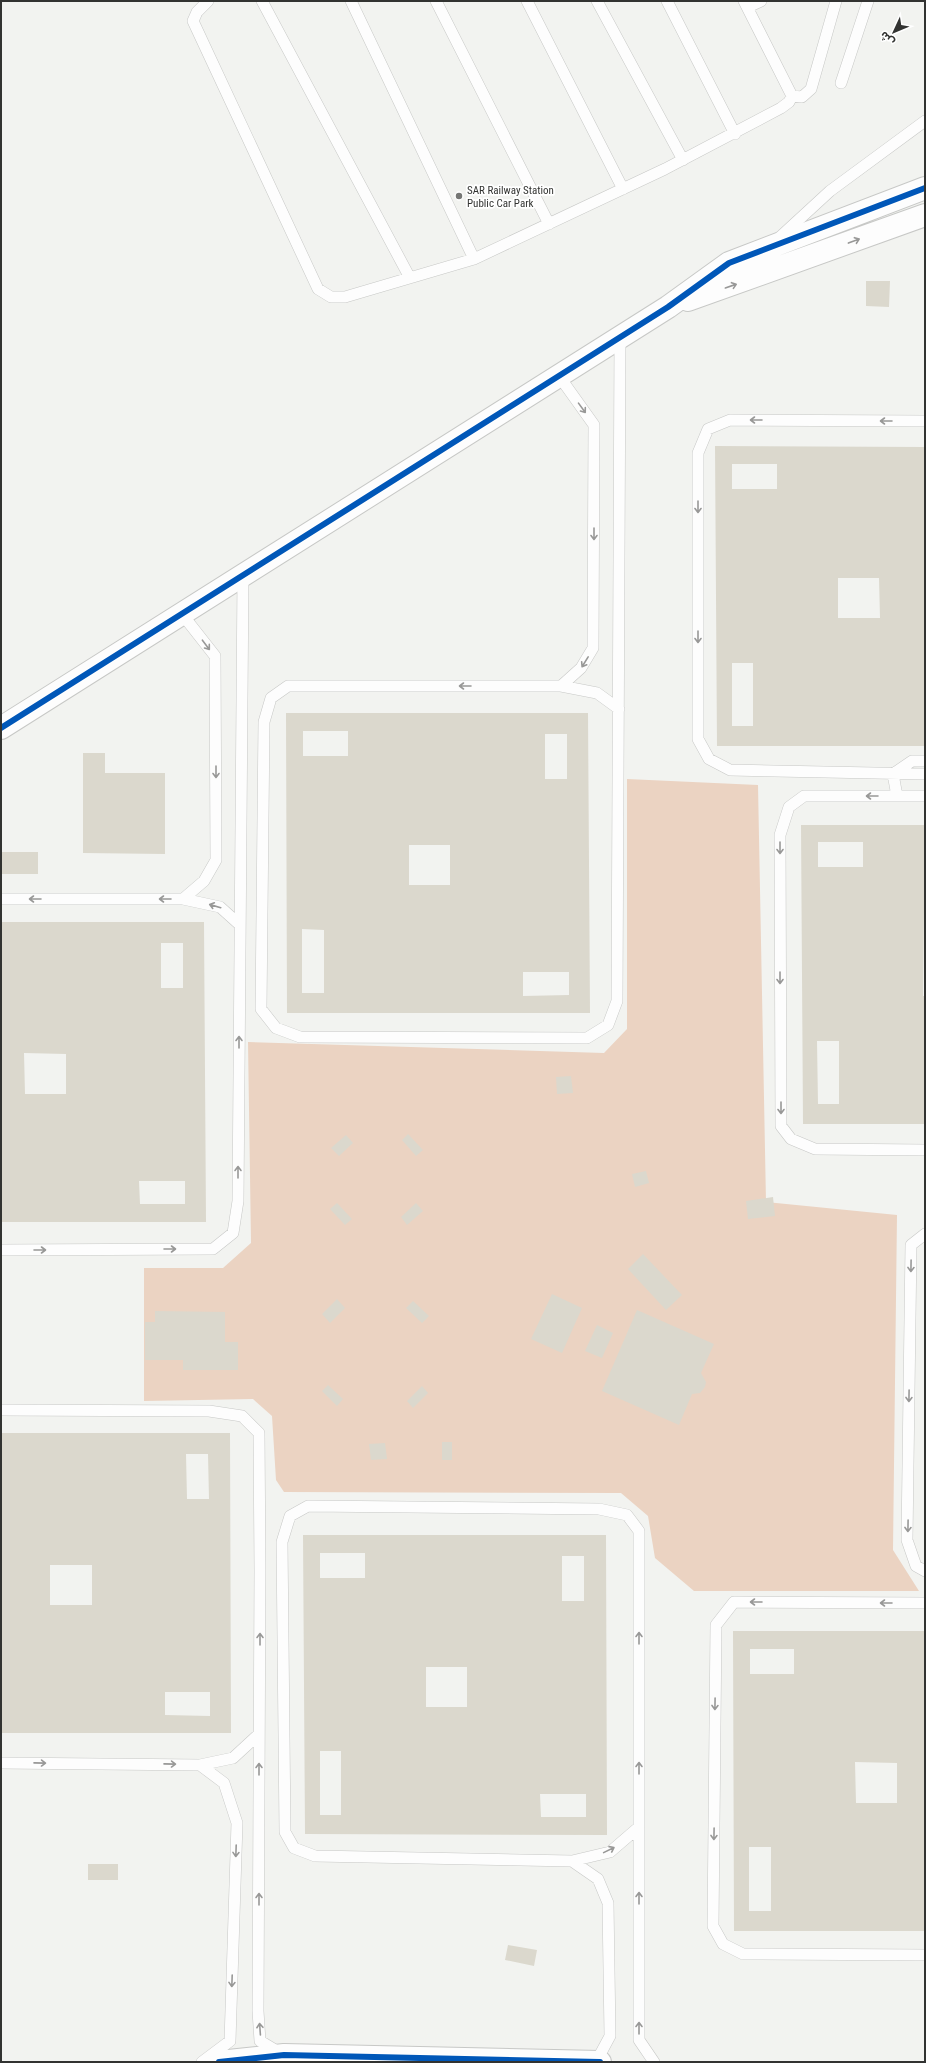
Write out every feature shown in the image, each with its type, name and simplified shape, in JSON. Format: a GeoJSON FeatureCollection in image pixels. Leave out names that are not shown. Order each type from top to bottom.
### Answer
{"type":"FeatureCollection","features":[{"type":"Feature","properties":{"kind":"street"},"geometry":{"type":"LineString","coordinates":[[1,728],[620,338],[668,307],[729,263],[925,188]]}},
{"type":"Feature","properties":{"kind":"street"},"geometry":{"type":"LineString","coordinates":[[668,307],[925,215]]}},
{"type":"Feature","properties":{"kind":"street"},"geometry":{"type":"LineString","coordinates":[[219,2062],[284,2055],[600,2062]]}},
{"type":"Feature","properties":{"kind":"lane"},"geometry":{"type":"LineString","coordinates":[[208,1],[196,12],[194,21],[318,289],[331,297],[344,297],[474,259],[623,189],[735,134],[782,108],[789,102],[792,96]]}},
{"type":"Feature","properties":{"kind":"lane"},"geometry":{"type":"LineString","coordinates":[[262,1],[410,278]]}},
{"type":"Feature","properties":{"kind":"lane"},"geometry":{"type":"LineString","coordinates":[[351,1],[474,259]]}},
{"type":"Feature","properties":{"kind":"lane"},"geometry":{"type":"LineString","coordinates":[[436,1],[549,224]]}},
{"type":"Feature","properties":{"kind":"lane"},"geometry":{"type":"LineString","coordinates":[[527,1],[623,189]]}},
{"type":"Feature","properties":{"kind":"lane"},"geometry":{"type":"LineString","coordinates":[[597,1],[683,160]]}},
{"type":"Feature","properties":{"kind":"lane"},"geometry":{"type":"LineString","coordinates":[[667,1],[735,134]]}},
{"type":"Feature","properties":{"kind":"lane"},"geometry":{"type":"LineString","coordinates":[[761,1],[746,4],[792,96]]}},
{"type":"Feature","properties":{"kind":"lane"},"geometry":{"type":"LineString","coordinates":[[792,96],[802,97],[811,88],[836,1]]}},
{"type":"Feature","properties":{"kind":"lane"},"geometry":{"type":"LineString","coordinates":[[841,84],[868,1]]}},
{"type":"Feature","properties":{"kind":"lane"},"geometry":{"type":"LineString","coordinates":[[769,247],[830,191],[925,122]]}},
{"type":"Feature","properties":{"kind":"lane"},"geometry":{"type":"LineString","coordinates":[[618,708],[597,693],[561,686],[288,686],[271,698],[264,722],[261,1009],[276,1028],[300,1037],[587,1038],[608,1025],[617,1001],[620,338]]}},
{"type":"Feature","properties":{"kind":"lane"},"geometry":{"type":"LineString","coordinates":[[559,376],[594,425],[593,648],[581,668],[561,686]]}},
{"type":"Feature","properties":{"kind":"lane"},"geometry":{"type":"LineString","coordinates":[[925,421],[730,420],[708,429],[698,453],[698,740],[709,759],[730,770],[925,774]]}},
{"type":"Feature","properties":{"kind":"lane"},"geometry":{"type":"LineString","coordinates":[[1,1250],[213,1249],[233,1233],[238,1201],[243,575]]}},
{"type":"Feature","properties":{"kind":"lane"},"geometry":{"type":"LineString","coordinates":[[182,614],[215,656],[216,860],[204,882],[183,899]]}},
{"type":"Feature","properties":{"kind":"lane"},"geometry":{"type":"LineString","coordinates":[[893,774],[912,761],[925,761]]}},
{"type":"Feature","properties":{"kind":"lane"},"geometry":{"type":"LineString","coordinates":[[893,774],[897,796]]}},
{"type":"Feature","properties":{"kind":"lane"},"geometry":{"type":"LineString","coordinates":[[925,796],[804,796],[788,807],[780,835],[781,1126],[791,1139],[815,1149],[925,1150]]}},
{"type":"Feature","properties":{"kind":"lane"},"geometry":{"type":"LineString","coordinates":[[1,899],[183,899],[220,907],[240,925]]}},
{"type":"Feature","properties":{"kind":"lane"},"geometry":{"type":"LineString","coordinates":[[925,1234],[911,1245],[907,1540],[916,1566],[925,1571]]}},
{"type":"Feature","properties":{"kind":"lane"},"geometry":{"type":"LineString","coordinates":[[1,1410],[209,1411],[242,1416],[259,1433],[260,1734],[258,2011],[260,2041],[284,2055]]}},
{"type":"Feature","properties":{"kind":"lane"},"geometry":{"type":"LineString","coordinates":[[639,1827],[610,1852],[572,1861],[315,1856],[294,1848],[285,1832],[282,1542],[290,1516],[308,1506],[598,1508],[627,1515],[639,1531],[639,1827],[639,2040],[654,2062]]}},
{"type":"Feature","properties":{"kind":"lane"},"geometry":{"type":"LineString","coordinates":[[925,1603],[734,1602],[716,1625],[713,1926],[723,1944],[743,1954],[925,1955]]}},
{"type":"Feature","properties":{"kind":"lane"},"geometry":{"type":"LineString","coordinates":[[1,1762],[200,1765],[233,1758],[260,1734]]}},
{"type":"Feature","properties":{"kind":"lane"},"geometry":{"type":"LineString","coordinates":[[200,1765],[224,1783],[237,1822],[230,2041],[202,2062]]}},
{"type":"Feature","properties":{"kind":"lane"},"geometry":{"type":"LineString","coordinates":[[572,1861],[598,1879],[608,1903],[610,2036],[596,2062]]}},
{"type":"Feature","properties":{"kind":"shaded area"},"geometry":{"type":"Polygon","coordinates":[[[627,779],[758,785],[766,1202],[897,1215],[893,1550],[919,1591],[694,1591],[655,1558],[648,1516],[621,1493],[284,1492],[276,1480],[272,1416],[253,1399],[144,1401],[144,1268],[223,1268],[251,1243],[248,1042],[604,1053],[627,1029],[627,779]]]}},
{"type":"Feature","properties":{"kind":"building"},"geometry":{"type":"Polygon","coordinates":[[[866,281],[890,281],[889,307],[866,306],[866,281]]]}},
{"type":"Feature","properties":{"kind":"building"},"geometry":{"type":"Polygon","coordinates":[[[715,446],[925,447],[925,746],[717,746],[715,446]],[[732,464],[732,489],[777,489],[777,464],[732,464]],[[838,578],[838,618],[880,618],[879,578],[838,578]],[[732,663],[732,726],[753,726],[753,663],[732,663]]]}},
{"type":"Feature","properties":{"kind":"building"},"geometry":{"type":"Polygon","coordinates":[[[286,713],[588,713],[590,1013],[287,1013],[286,713]],[[303,731],[303,756],[348,756],[348,731],[303,731]],[[545,734],[545,779],[567,779],[567,734],[545,734]],[[409,845],[409,885],[450,885],[450,845],[409,845]],[[302,929],[302,993],[324,993],[324,930],[302,929]],[[523,972],[523,996],[569,995],[569,972],[523,972]]]}},
{"type":"Feature","properties":{"kind":"building"},"geometry":{"type":"Polygon","coordinates":[[[83,753],[105,753],[105,773],[165,773],[165,854],[83,853],[83,753]]]}},
{"type":"Feature","properties":{"kind":"building"},"geometry":{"type":"Polygon","coordinates":[[[801,825],[925,825],[923,996],[925,996],[925,1124],[803,1124],[801,825]],[[818,842],[818,867],[863,867],[863,842],[818,842]],[[817,1041],[818,1104],[839,1104],[839,1041],[817,1041]]]}},
{"type":"Feature","properties":{"kind":"building"},"geometry":{"type":"Polygon","coordinates":[[[2,852],[38,852],[38,874],[2,874],[2,852]]]}},
{"type":"Feature","properties":{"kind":"building"},"geometry":{"type":"Polygon","coordinates":[[[1,922],[204,922],[206,1222],[1,1222],[1,922]],[[161,943],[161,988],[183,988],[183,943],[161,943]],[[24,1053],[25,1094],[66,1094],[66,1054],[24,1053]],[[139,1181],[140,1204],[185,1204],[185,1181],[139,1181]]]}},
{"type":"Feature","properties":{"kind":"building"},"geometry":{"type":"Polygon","coordinates":[[[571,1076],[573,1093],[557,1094],[556,1077],[571,1076]]]}},
{"type":"Feature","properties":{"kind":"building"},"geometry":{"type":"Polygon","coordinates":[[[408,1134],[423,1150],[416,1156],[402,1140],[408,1134]]]}},
{"type":"Feature","properties":{"kind":"building"},"geometry":{"type":"Polygon","coordinates":[[[346,1135],[353,1143],[339,1156],[331,1148],[346,1135]]]}},
{"type":"Feature","properties":{"kind":"building"},"geometry":{"type":"Polygon","coordinates":[[[646,1171],[649,1183],[635,1187],[632,1174],[646,1171]]]}},
{"type":"Feature","properties":{"kind":"building"},"geometry":{"type":"Polygon","coordinates":[[[773,1197],[775,1216],[748,1219],[746,1201],[773,1197]]]}},
{"type":"Feature","properties":{"kind":"building"},"geometry":{"type":"Polygon","coordinates":[[[337,1203],[352,1219],[345,1225],[330,1209],[337,1203]]]}},
{"type":"Feature","properties":{"kind":"building"},"geometry":{"type":"Polygon","coordinates":[[[416,1203],[423,1211],[407,1225],[401,1217],[416,1203]]]}},
{"type":"Feature","properties":{"kind":"building"},"geometry":{"type":"Polygon","coordinates":[[[643,1254],[682,1295],[666,1310],[628,1269],[643,1254]]]}},
{"type":"Feature","properties":{"kind":"building"},"geometry":{"type":"Polygon","coordinates":[[[552,1294],[582,1308],[562,1353],[531,1339],[552,1294]]]}},
{"type":"Feature","properties":{"kind":"building"},"geometry":{"type":"Polygon","coordinates":[[[337,1299],[345,1308],[330,1323],[322,1314],[337,1299]]]}},
{"type":"Feature","properties":{"kind":"building"},"geometry":{"type":"Polygon","coordinates":[[[413,1301],[429,1316],[422,1323],[406,1308],[413,1301]]]}},
{"type":"Feature","properties":{"kind":"building"},"geometry":{"type":"Polygon","coordinates":[[[637,1310],[714,1344],[701,1373],[706,1382],[705,1387],[700,1393],[692,1394],[679,1425],[602,1391],[637,1310]]]}},
{"type":"Feature","properties":{"kind":"building"},"geometry":{"type":"Polygon","coordinates":[[[155,1311],[225,1312],[225,1342],[238,1342],[238,1370],[183,1370],[183,1360],[145,1360],[145,1322],[155,1322],[155,1311]]]}},
{"type":"Feature","properties":{"kind":"building"},"geometry":{"type":"Polygon","coordinates":[[[597,1325],[613,1333],[602,1358],[585,1351],[597,1325]]]}},
{"type":"Feature","properties":{"kind":"building"},"geometry":{"type":"Polygon","coordinates":[[[328,1385],[343,1399],[337,1406],[322,1391],[328,1385]]]}},
{"type":"Feature","properties":{"kind":"building"},"geometry":{"type":"Polygon","coordinates":[[[422,1386],[428,1393],[413,1408],[407,1401],[422,1386]]]}},
{"type":"Feature","properties":{"kind":"building"},"geometry":{"type":"Polygon","coordinates":[[[1,1433],[230,1433],[231,1733],[1,1733],[1,1433]],[[186,1454],[187,1499],[209,1499],[208,1454],[186,1454]],[[50,1565],[50,1605],[92,1605],[92,1565],[50,1565]],[[165,1692],[165,1715],[210,1716],[210,1692],[165,1692]]]}},
{"type":"Feature","properties":{"kind":"building"},"geometry":{"type":"Polygon","coordinates":[[[442,1442],[452,1442],[452,1460],[442,1460],[442,1442]]]}},
{"type":"Feature","properties":{"kind":"building"},"geometry":{"type":"Polygon","coordinates":[[[385,1443],[387,1459],[371,1460],[369,1444],[385,1443]]]}},
{"type":"Feature","properties":{"kind":"building"},"geometry":{"type":"Polygon","coordinates":[[[303,1535],[606,1535],[607,1835],[305,1834],[303,1535]],[[320,1553],[320,1578],[365,1578],[365,1553],[320,1553]],[[562,1556],[562,1601],[584,1601],[584,1556],[562,1556]],[[426,1667],[426,1707],[467,1707],[467,1667],[426,1667]],[[320,1751],[320,1815],[341,1815],[341,1751],[320,1751]],[[540,1794],[541,1817],[586,1817],[586,1794],[540,1794]]]}},
{"type":"Feature","properties":{"kind":"building"},"geometry":{"type":"Polygon","coordinates":[[[733,1631],[925,1631],[925,1931],[734,1931],[733,1631]],[[750,1649],[750,1674],[794,1674],[794,1649],[750,1649]],[[855,1762],[856,1803],[897,1803],[897,1763],[855,1762]],[[749,1847],[749,1911],[771,1911],[771,1847],[749,1847]]]}},
{"type":"Feature","properties":{"kind":"building"},"geometry":{"type":"Polygon","coordinates":[[[88,1864],[118,1864],[118,1880],[88,1880],[88,1864]]]}},
{"type":"Feature","properties":{"kind":"building"},"geometry":{"type":"Polygon","coordinates":[[[508,1945],[537,1950],[534,1966],[505,1960],[508,1945]]]}},
{"type":"Feature","properties":{"kind":"cycle path"},"geometry":{"type":"LineString","coordinates":[[1,728],[668,307],[729,263],[925,188]]}},
{"type":"Feature","properties":{"kind":"cycle path"},"geometry":{"type":"LineString","coordinates":[[219,2062],[284,2055],[600,2062]]}},
{"type":"Feature","properties":{"kind":"place","name":"SAR Railway Station Public Car Park"},"geometry":{"type":"Point","coordinates":[459,196]}}]}
